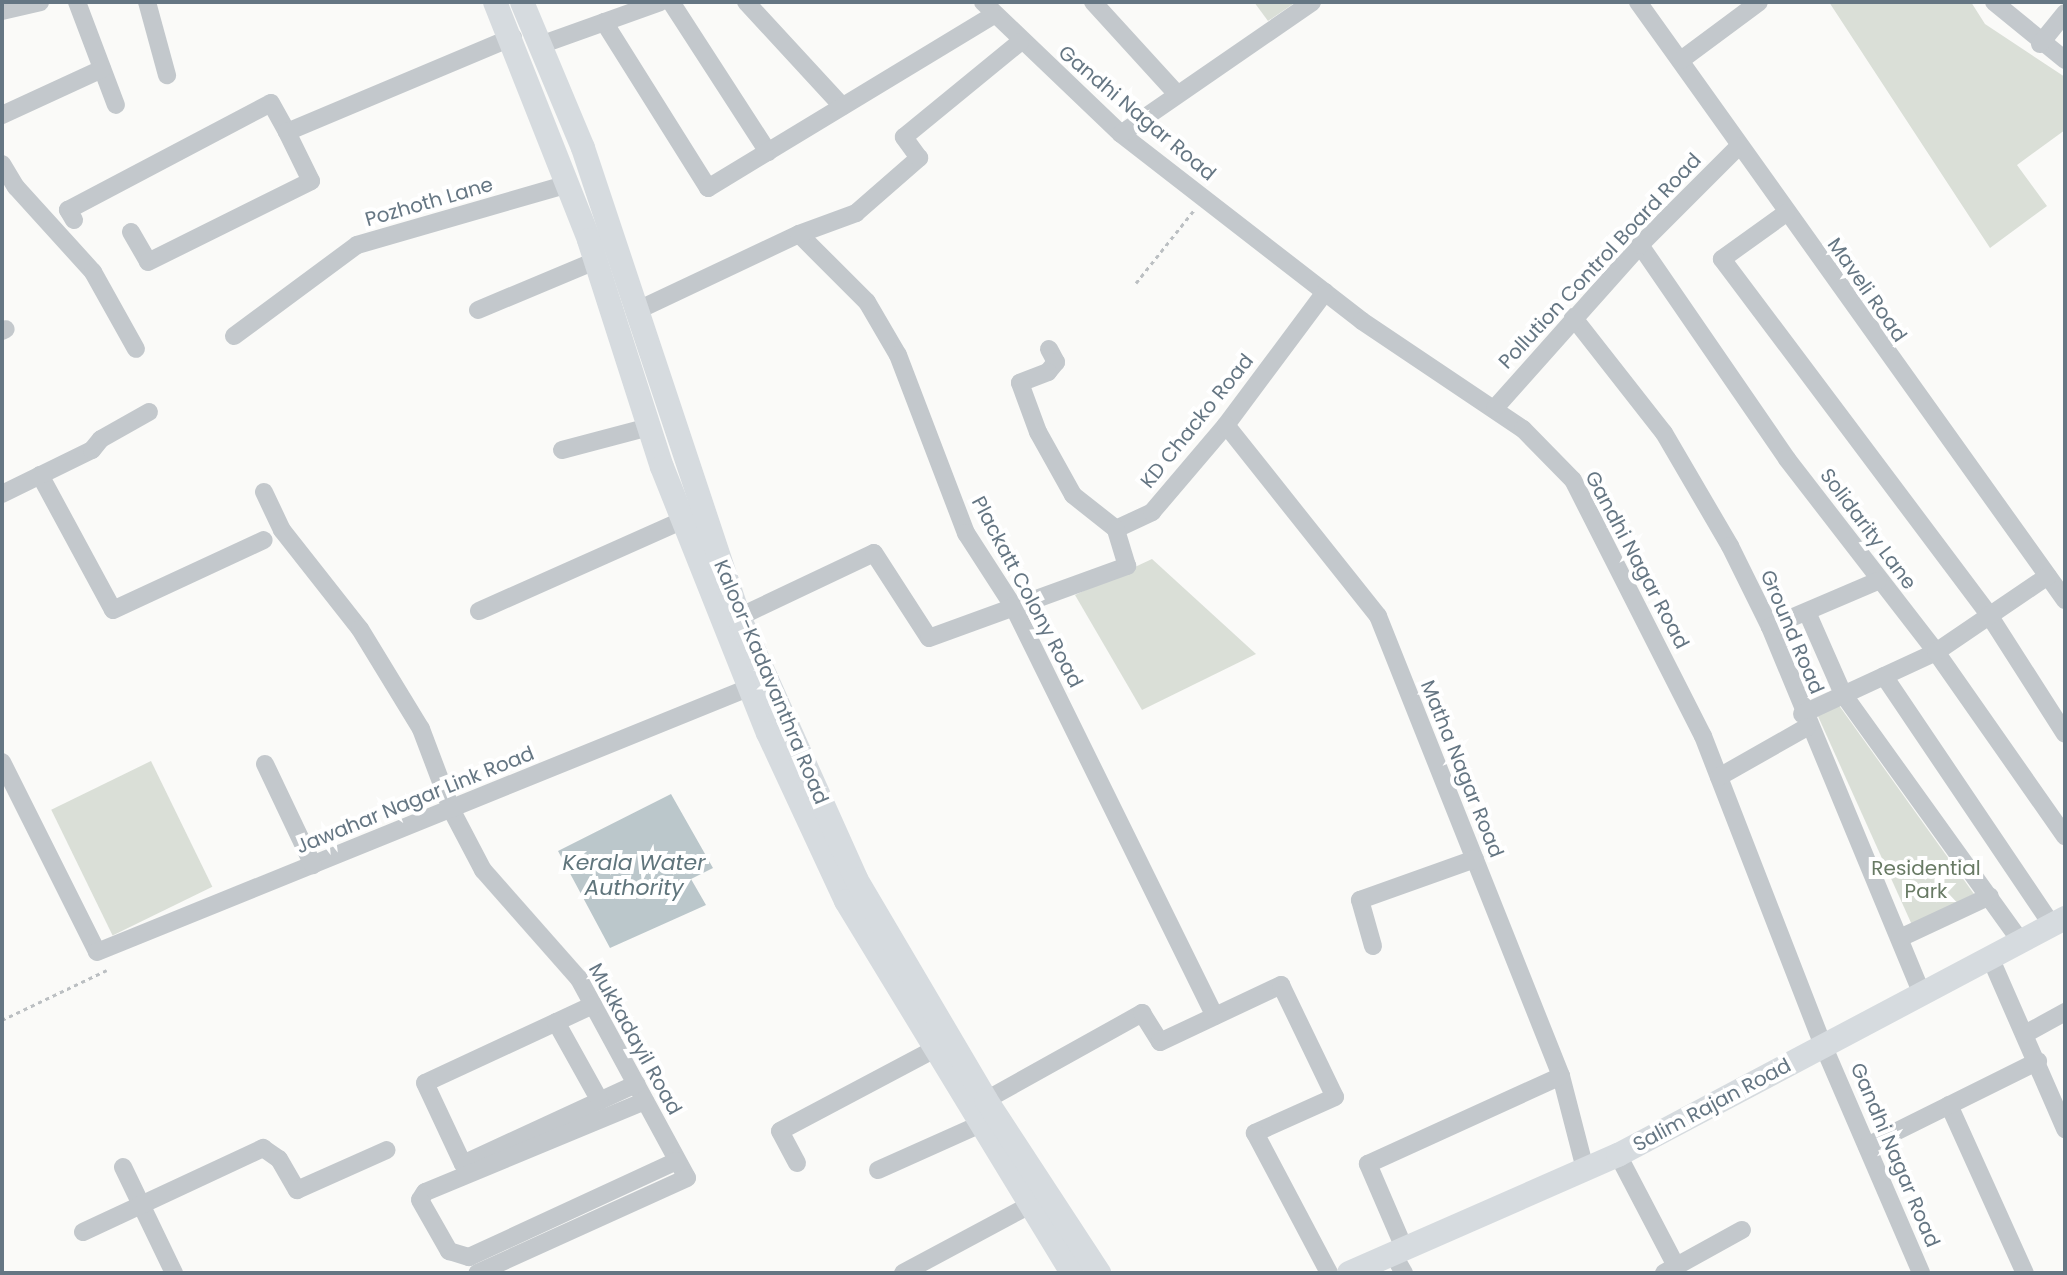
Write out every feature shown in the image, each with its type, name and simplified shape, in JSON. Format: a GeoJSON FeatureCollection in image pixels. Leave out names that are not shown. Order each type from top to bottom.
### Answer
{"type":"FeatureCollection","features":[{"type":"Feature","properties":{"kind":"main road","name":"Kaloor-Kadavanthra Road"},"geometry":{"type":"LineString","coordinates":[[495,2],[513,37],[595,261],[625,315],[649,427],[748,688],[846,901],[876,933],[1099,1273]]}},
{"type":"Feature","properties":{"kind":"main road","name":"Kaloor-Kadavanthra Road"},"geometry":{"type":"LineString","coordinates":[[522,2],[543,44],[625,315],[739,617],[856,879],[876,933],[933,1050],[1072,1273]]}},
{"type":"Feature","properties":{"kind":"main road","name":"Salim Rajan Road"},"geometry":{"type":"LineString","coordinates":[[1349,1273],[1401,1259],[1618,1155],[1921,992],[2059,922]]}},
{"type":"Feature","properties":{"kind":"street"},"geometry":{"type":"LineString","coordinates":[[2,11],[40,2]]}},
{"type":"Feature","properties":{"kind":"street"},"geometry":{"type":"LineString","coordinates":[[77,2],[116,105]]}},
{"type":"Feature","properties":{"kind":"street"},"geometry":{"type":"LineString","coordinates":[[147,2],[167,75]]}},
{"type":"Feature","properties":{"kind":"street"},"geometry":{"type":"LineString","coordinates":[[543,44],[660,2]]}},
{"type":"Feature","properties":{"kind":"street"},"geometry":{"type":"LineString","coordinates":[[671,2],[768,152]]}},
{"type":"Feature","properties":{"kind":"street"},"geometry":{"type":"LineString","coordinates":[[746,2],[842,106]]}},
{"type":"Feature","properties":{"kind":"street"},"geometry":{"type":"LineString","coordinates":[[1121,134],[1176,93],[1312,2]]}},
{"type":"Feature","properties":{"kind":"street","name":"Maveli Road"},"geometry":{"type":"LineString","coordinates":[[1638,2],[2065,600]]}},
{"type":"Feature","properties":{"kind":"street"},"geometry":{"type":"LineString","coordinates":[[1681,60],[1759,2]]}},
{"type":"Feature","properties":{"kind":"street"},"geometry":{"type":"LineString","coordinates":[[1994,2],[2040,44],[2065,60]]}},
{"type":"Feature","properties":{"kind":"street"},"geometry":{"type":"LineString","coordinates":[[1104,5],[1176,93]]}},
{"type":"Feature","properties":{"kind":"street"},"geometry":{"type":"LineString","coordinates":[[604,22],[708,188],[842,106],[987,9]]}},
{"type":"Feature","properties":{"kind":"street","name":"Gandhi Nagar Road"},"geometry":{"type":"LineString","coordinates":[[987,9],[1121,134],[1325,292],[1495,408],[1573,480],[1719,777],[1823,1045],[1921,1273]]}},
{"type":"Feature","properties":{"kind":"street"},"geometry":{"type":"LineString","coordinates":[[2040,44],[2065,13]]}},
{"type":"Feature","properties":{"kind":"street"},"geometry":{"type":"LineString","coordinates":[[293,129],[513,37]]}},
{"type":"Feature","properties":{"kind":"street"},"geometry":{"type":"LineString","coordinates":[[625,315],[799,234],[856,213],[897,182],[919,158],[904,137],[1020,42]]}},
{"type":"Feature","properties":{"kind":"street"},"geometry":{"type":"LineString","coordinates":[[2,115],[102,69]]}},
{"type":"Feature","properties":{"kind":"street"},"geometry":{"type":"LineString","coordinates":[[74,220],[68,210],[271,103],[293,129],[311,181],[148,262],[131,232]]}},
{"type":"Feature","properties":{"kind":"street","name":"Pollution Control Board Road"},"geometry":{"type":"LineString","coordinates":[[1495,408],[1640,245],[1739,146]]}},
{"type":"Feature","properties":{"kind":"street"},"geometry":{"type":"LineString","coordinates":[[2,164],[16,187],[93,272],[136,349]]}},
{"type":"Feature","properties":{"kind":"street","name":"Pozhoth Lane"},"geometry":{"type":"LineString","coordinates":[[234,336],[357,245],[568,184]]}},
{"type":"Feature","properties":{"kind":"street"},"geometry":{"type":"LineString","coordinates":[[1786,213],[1722,259],[1989,615],[2065,734]]}},
{"type":"Feature","properties":{"kind":"street","name":"Plackatt Colony Road"},"geometry":{"type":"LineString","coordinates":[[799,234],[867,302],[898,355],[966,533],[1013,606],[1215,1016]]}},
{"type":"Feature","properties":{"kind":"street","name":"Solidarity Lane"},"geometry":{"type":"LineString","coordinates":[[1640,245],[1878,581],[1936,652],[2065,836]]}},
{"type":"Feature","properties":{"kind":"street"},"geometry":{"type":"LineString","coordinates":[[478,310],[595,261]]}},
{"type":"Feature","properties":{"kind":"street","name":"KD Chacko Road"},"geometry":{"type":"LineString","coordinates":[[1116,529],[1152,512],[1226,425],[1325,292]]}},
{"type":"Feature","properties":{"kind":"street","name":"Ground Road"},"geometry":{"type":"LineString","coordinates":[[1573,317],[1664,433],[1770,627],[1805,721],[1921,992]]}},
{"type":"Feature","properties":{"kind":"street"},"geometry":{"type":"LineString","coordinates":[[739,617],[874,553],[929,638],[1127,566],[1116,529],[1073,495],[1020,383],[1048,372],[1056,362],[1049,349]]}},
{"type":"Feature","properties":{"kind":"street"},"geometry":{"type":"LineString","coordinates":[[2,494],[92,450],[101,439],[149,412]]}},
{"type":"Feature","properties":{"kind":"street","name":"Matha Nagar Road"},"geometry":{"type":"LineString","coordinates":[[1226,425],[1378,616],[1561,1076],[1585,1169]]}},
{"type":"Feature","properties":{"kind":"street"},"geometry":{"type":"LineString","coordinates":[[562,450],[649,427]]}},
{"type":"Feature","properties":{"kind":"street"},"geometry":{"type":"LineString","coordinates":[[40,475],[113,610],[264,540]]}},
{"type":"Feature","properties":{"kind":"street","name":"Mukkadayil Road"},"geometry":{"type":"LineString","coordinates":[[264,492],[282,530],[360,629],[421,729],[452,811],[483,870],[579,979],[677,1161]]}},
{"type":"Feature","properties":{"kind":"street"},"geometry":{"type":"LineString","coordinates":[[479,611],[683,520]]}},
{"type":"Feature","properties":{"kind":"street"},"geometry":{"type":"LineString","coordinates":[[1719,777],[1843,694],[1936,652],[2048,576]]}},
{"type":"Feature","properties":{"kind":"street"},"geometry":{"type":"LineString","coordinates":[[1770,627],[1878,581]]}},
{"type":"Feature","properties":{"kind":"street"},"geometry":{"type":"LineString","coordinates":[[1807,612],[1843,694],[2021,942]]}},
{"type":"Feature","properties":{"kind":"street"},"geometry":{"type":"LineString","coordinates":[[1884,676],[2059,922]]}},
{"type":"Feature","properties":{"kind":"street","name":"Jawahar Nagar Link Road"},"geometry":{"type":"LineString","coordinates":[[2,762],[97,952],[452,811],[748,688]]}},
{"type":"Feature","properties":{"kind":"street"},"geometry":{"type":"LineString","coordinates":[[265,764],[313,865]]}},
{"type":"Feature","properties":{"kind":"street"},"geometry":{"type":"LineString","coordinates":[[1373,946],[1360,900],[1475,859]]}},
{"type":"Feature","properties":{"kind":"street"},"geometry":{"type":"LineString","coordinates":[[1900,938],[1990,896]]}},
{"type":"Feature","properties":{"kind":"street"},"geometry":{"type":"LineString","coordinates":[[1990,957],[2038,1061],[2057,1082],[2065,1129]]}},
{"type":"Feature","properties":{"kind":"street"},"geometry":{"type":"LineString","coordinates":[[986,1100],[1142,1013],[1160,1042],[1281,985],[1335,1097],[1255,1133],[1329,1273]]}},
{"type":"Feature","properties":{"kind":"street"},"geometry":{"type":"LineString","coordinates":[[593,1005],[425,1083],[463,1164],[636,1084]]}},
{"type":"Feature","properties":{"kind":"street"},"geometry":{"type":"LineString","coordinates":[[2025,1034],[2065,1012]]}},
{"type":"Feature","properties":{"kind":"street"},"geometry":{"type":"LineString","coordinates":[[556,1022],[600,1101]]}},
{"type":"Feature","properties":{"kind":"street"},"geometry":{"type":"LineString","coordinates":[[797,1163],[780,1131],[933,1050]]}},
{"type":"Feature","properties":{"kind":"street"},"geometry":{"type":"LineString","coordinates":[[1867,1146],[2038,1061]]}},
{"type":"Feature","properties":{"kind":"street"},"geometry":{"type":"LineString","coordinates":[[1401,1259],[1368,1164],[1561,1076]]}},
{"type":"Feature","properties":{"kind":"street"},"geometry":{"type":"LineString","coordinates":[[478,1273],[687,1178],[677,1161],[469,1257],[449,1251],[420,1200],[425,1192],[645,1101]]}},
{"type":"Feature","properties":{"kind":"street"},"geometry":{"type":"LineString","coordinates":[[1949,1105],[2025,1273]]}},
{"type":"Feature","properties":{"kind":"street"},"geometry":{"type":"LineString","coordinates":[[878,1170],[981,1124]]}},
{"type":"Feature","properties":{"kind":"street"},"geometry":{"type":"LineString","coordinates":[[83,1232],[263,1148],[279,1159],[297,1190],[387,1150]]}},
{"type":"Feature","properties":{"kind":"street"},"geometry":{"type":"LineString","coordinates":[[1618,1155],[1670,1270],[1742,1230]]}},
{"type":"Feature","properties":{"kind":"street"},"geometry":{"type":"LineString","coordinates":[[123,1167],[174,1273]]}},
{"type":"Feature","properties":{"kind":"street"},"geometry":{"type":"LineString","coordinates":[[903,1273],[1030,1205]]}},
{"type":"Feature","properties":{"kind":"path"},"geometry":{"type":"LineString","coordinates":[[1136,283],[1204,198]]}},
{"type":"Feature","properties":{"kind":"path"},"geometry":{"type":"LineString","coordinates":[[2,1020],[107,970]]}},
{"type":"Feature","properties":{"kind":"green space"},"geometry":{"type":"Polygon","coordinates":[[[1254,2],[1296,2],[1268,21],[1254,2]]]}},
{"type":"Feature","properties":{"kind":"green space"},"geometry":{"type":"Polygon","coordinates":[[[1829,2],[1971,2],[1985,24],[2065,77],[2065,130],[2017,165],[2047,206],[1990,248],[1829,2]]]}},
{"type":"Feature","properties":{"kind":"green space"},"geometry":{"type":"Polygon","coordinates":[[[1152,559],[1256,654],[1142,710],[1075,595],[1152,559]]]}},
{"type":"Feature","properties":{"kind":"green space","name":"Residential Park"},"geometry":{"type":"Polygon","coordinates":[[[1838,704],[1974,894],[1912,925],[1817,714],[1838,704]]]}},
{"type":"Feature","properties":{"kind":"green space"},"geometry":{"type":"Polygon","coordinates":[[[151,761],[212,887],[113,935],[51,810],[151,761]]]}},
{"type":"Feature","properties":{"kind":"water","name":"Kerala Water Authority"},"geometry":{"type":"Polygon","coordinates":[[[671,794],[713,868],[691,879],[706,905],[610,948],[558,851],[671,794]]]}}]}
